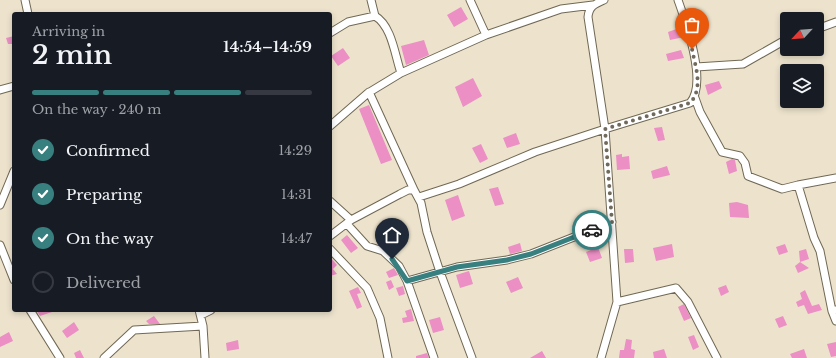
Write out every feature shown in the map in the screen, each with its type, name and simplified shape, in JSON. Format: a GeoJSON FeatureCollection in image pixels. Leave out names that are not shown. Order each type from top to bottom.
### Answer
{"type":"FeatureCollection","features":[{"type":"Feature","properties":{"kind":"street"},"geometry":{"type":"LineString","coordinates":[[25,0],[28,12]]}},
{"type":"Feature","properties":{"kind":"street"},"geometry":{"type":"LineString","coordinates":[[371,0],[375,16],[385,26],[392,41],[401,73]]}},
{"type":"Feature","properties":{"kind":"street"},"geometry":{"type":"LineString","coordinates":[[470,0],[486,35]]}},
{"type":"Feature","properties":{"kind":"street"},"geometry":{"type":"LineString","coordinates":[[332,124],[350,106],[369,92],[401,73],[486,35],[561,9],[593,5],[604,0]]}},
{"type":"Feature","properties":{"kind":"street"},"geometry":{"type":"LineString","coordinates":[[419,197],[459,184],[535,152],[690,103],[694,98],[698,77],[685,20],[678,0]]}},
{"type":"Feature","properties":{"kind":"street"},"geometry":{"type":"LineString","coordinates":[[585,5],[589,13],[605,129],[617,302],[601,358]]}},
{"type":"Feature","properties":{"kind":"street"},"geometry":{"type":"LineString","coordinates":[[589,13],[593,5]]}},
{"type":"Feature","properties":{"kind":"street"},"geometry":{"type":"LineString","coordinates":[[332,32],[348,22],[375,16]]}},
{"type":"Feature","properties":{"kind":"street"},"geometry":{"type":"LineString","coordinates":[[824,26],[836,22]]}},
{"type":"Feature","properties":{"kind":"street"},"geometry":{"type":"LineString","coordinates":[[696,67],[743,64],[780,43]]}},
{"type":"Feature","properties":{"kind":"street"},"geometry":{"type":"LineString","coordinates":[[0,90],[12,87]]}},
{"type":"Feature","properties":{"kind":"street"},"geometry":{"type":"LineString","coordinates":[[369,92],[414,190],[419,197],[427,232],[440,272],[472,358]]}},
{"type":"Feature","properties":{"kind":"street"},"geometry":{"type":"LineString","coordinates":[[694,98],[722,152],[740,156],[745,163],[748,176],[782,189],[836,178]]}},
{"type":"Feature","properties":{"kind":"street"},"geometry":{"type":"LineString","coordinates":[[0,205],[12,176]]}},
{"type":"Feature","properties":{"kind":"street"},"geometry":{"type":"LineString","coordinates":[[798,185],[814,238],[820,251],[836,321]]}},
{"type":"Feature","properties":{"kind":"street"},"geometry":{"type":"LineString","coordinates":[[332,235],[349,222],[400,194],[408,190],[414,190]]}},
{"type":"Feature","properties":{"kind":"street"},"geometry":{"type":"LineString","coordinates":[[332,203],[349,222],[367,246],[384,251],[392,259],[407,281],[434,358]]}},
{"type":"Feature","properties":{"kind":"street"},"geometry":{"type":"LineString","coordinates":[[407,281],[440,272],[531,254],[612,222]]}},
{"type":"Feature","properties":{"kind":"street"},"geometry":{"type":"LineString","coordinates":[[0,245],[12,275]]}},
{"type":"Feature","properties":{"kind":"street"},"geometry":{"type":"LineString","coordinates":[[332,251],[367,288],[380,318],[388,358]]}},
{"type":"Feature","properties":{"kind":"street"},"geometry":{"type":"LineString","coordinates":[[617,302],[676,288],[688,302],[717,358]]}},
{"type":"Feature","properties":{"kind":"street"},"geometry":{"type":"LineString","coordinates":[[31,312],[60,358]]}},
{"type":"Feature","properties":{"kind":"street"},"geometry":{"type":"LineString","coordinates":[[200,312],[203,326],[205,358]]}},
{"type":"Feature","properties":{"kind":"street"},"geometry":{"type":"LineString","coordinates":[[104,358],[134,330],[203,326]]}},
{"type":"Feature","properties":{"kind":"building"},"geometry":{"type":"Polygon","coordinates":[[[461,7],[468,19],[454,27],[447,15],[461,7]]]}},
{"type":"Feature","properties":{"kind":"building"},"geometry":{"type":"Polygon","coordinates":[[[682,27],[684,37],[670,40],[668,32],[682,27]]]}},
{"type":"Feature","properties":{"kind":"building"},"geometry":{"type":"Polygon","coordinates":[[[12,36],[12,44],[8,44],[6,38],[12,36]]]}},
{"type":"Feature","properties":{"kind":"building"},"geometry":{"type":"Polygon","coordinates":[[[424,40],[429,55],[406,65],[401,46],[424,40]]]}},
{"type":"Feature","properties":{"kind":"building"},"geometry":{"type":"Polygon","coordinates":[[[343,48],[350,58],[338,66],[332,55],[343,48]]]}},
{"type":"Feature","properties":{"kind":"building"},"geometry":{"type":"Polygon","coordinates":[[[681,50],[684,58],[668,61],[666,54],[681,50]]]}},
{"type":"Feature","properties":{"kind":"building"},"geometry":{"type":"Polygon","coordinates":[[[473,78],[482,96],[463,107],[455,87],[473,78]]]}},
{"type":"Feature","properties":{"kind":"building"},"geometry":{"type":"Polygon","coordinates":[[[719,81],[722,88],[708,95],[705,85],[719,81]]]}},
{"type":"Feature","properties":{"kind":"building"},"geometry":{"type":"Polygon","coordinates":[[[369,105],[392,160],[381,164],[359,109],[369,105]]]}},
{"type":"Feature","properties":{"kind":"building"},"geometry":{"type":"Polygon","coordinates":[[[662,127],[665,140],[658,141],[654,128],[662,127]]]}},
{"type":"Feature","properties":{"kind":"building"},"geometry":{"type":"Polygon","coordinates":[[[516,133],[520,144],[507,148],[503,138],[516,133]]]}},
{"type":"Feature","properties":{"kind":"building"},"geometry":{"type":"Polygon","coordinates":[[[481,144],[488,159],[480,163],[472,148],[481,144]]]}},
{"type":"Feature","properties":{"kind":"building"},"geometry":{"type":"Polygon","coordinates":[[[622,154],[622,157],[629,156],[630,169],[617,170],[616,155],[622,154]]]}},
{"type":"Feature","properties":{"kind":"building"},"geometry":{"type":"Polygon","coordinates":[[[732,159],[735,160],[737,171],[729,174],[726,162],[732,159]]]}},
{"type":"Feature","properties":{"kind":"building"},"geometry":{"type":"Polygon","coordinates":[[[667,166],[670,175],[653,179],[651,171],[667,166]]]}},
{"type":"Feature","properties":{"kind":"building"},"geometry":{"type":"Polygon","coordinates":[[[498,187],[504,204],[495,206],[489,189],[498,187]]]}},
{"type":"Feature","properties":{"kind":"building"},"geometry":{"type":"Polygon","coordinates":[[[458,195],[465,216],[452,221],[445,200],[458,195]]]}},
{"type":"Feature","properties":{"kind":"building"},"geometry":{"type":"Polygon","coordinates":[[[737,202],[748,205],[749,218],[730,217],[729,203],[737,202]]]}},
{"type":"Feature","properties":{"kind":"building"},"geometry":{"type":"Polygon","coordinates":[[[591,218],[593,224],[580,229],[578,222],[591,218]]]}},
{"type":"Feature","properties":{"kind":"building"},"geometry":{"type":"Polygon","coordinates":[[[347,235],[358,248],[351,253],[341,240],[347,235]]]}},
{"type":"Feature","properties":{"kind":"building"},"geometry":{"type":"Polygon","coordinates":[[[520,243],[522,251],[510,254],[508,247],[520,243]]]}},
{"type":"Feature","properties":{"kind":"building"},"geometry":{"type":"Polygon","coordinates":[[[672,244],[674,257],[656,261],[653,248],[672,244]]]}},
{"type":"Feature","properties":{"kind":"building"},"geometry":{"type":"Polygon","coordinates":[[[785,244],[788,252],[779,255],[776,247],[785,244]]]}},
{"type":"Feature","properties":{"kind":"building"},"geometry":{"type":"Polygon","coordinates":[[[598,247],[602,258],[590,262],[586,252],[598,247]]]}},
{"type":"Feature","properties":{"kind":"building"},"geometry":{"type":"Polygon","coordinates":[[[624,249],[633,249],[634,262],[625,263],[624,249]]]}},
{"type":"Feature","properties":{"kind":"building"},"geometry":{"type":"Polygon","coordinates":[[[806,249],[809,259],[800,262],[799,251],[806,249]]]}},
{"type":"Feature","properties":{"kind":"building"},"geometry":{"type":"Polygon","coordinates":[[[332,259],[337,265],[333,269],[337,274],[332,275],[332,259]]]}},
{"type":"Feature","properties":{"kind":"building"},"geometry":{"type":"Polygon","coordinates":[[[800,262],[809,268],[798,273],[795,266],[800,262]]]}},
{"type":"Feature","properties":{"kind":"building"},"geometry":{"type":"Polygon","coordinates":[[[394,268],[398,275],[389,278],[386,272],[394,268]]]}},
{"type":"Feature","properties":{"kind":"building"},"geometry":{"type":"Polygon","coordinates":[[[469,271],[473,284],[460,288],[456,275],[469,271]]]}},
{"type":"Feature","properties":{"kind":"building"},"geometry":{"type":"Polygon","coordinates":[[[518,277],[523,288],[511,293],[506,282],[518,277]]]}},
{"type":"Feature","properties":{"kind":"building"},"geometry":{"type":"Polygon","coordinates":[[[391,280],[394,287],[389,290],[386,282],[391,280]]]}},
{"type":"Feature","properties":{"kind":"building"},"geometry":{"type":"Polygon","coordinates":[[[726,285],[729,292],[721,296],[718,288],[726,285]]]}},
{"type":"Feature","properties":{"kind":"building"},"geometry":{"type":"Polygon","coordinates":[[[403,286],[405,294],[399,296],[396,288],[403,286]]]}},
{"type":"Feature","properties":{"kind":"building"},"geometry":{"type":"Polygon","coordinates":[[[358,287],[361,293],[357,294],[362,307],[357,309],[349,291],[358,287]]]}},
{"type":"Feature","properties":{"kind":"building"},"geometry":{"type":"Polygon","coordinates":[[[805,290],[812,306],[819,304],[822,310],[808,314],[804,305],[798,307],[796,302],[802,299],[800,293],[805,290]]]}},
{"type":"Feature","properties":{"kind":"building"},"geometry":{"type":"Polygon","coordinates":[[[684,304],[691,318],[684,321],[678,307],[684,304]]]}},
{"type":"Feature","properties":{"kind":"building"},"geometry":{"type":"Polygon","coordinates":[[[411,309],[414,321],[403,323],[402,318],[407,317],[405,311],[411,309]]]}},
{"type":"Feature","properties":{"kind":"building"},"geometry":{"type":"Polygon","coordinates":[[[37,312],[52,312],[40,316],[37,312]]]}},
{"type":"Feature","properties":{"kind":"building"},"geometry":{"type":"Polygon","coordinates":[[[154,316],[160,324],[149,324],[146,321],[154,316]]]}},
{"type":"Feature","properties":{"kind":"building"},"geometry":{"type":"Polygon","coordinates":[[[783,316],[787,325],[779,328],[775,319],[783,316]]]}},
{"type":"Feature","properties":{"kind":"building"},"geometry":{"type":"Polygon","coordinates":[[[440,317],[444,330],[433,333],[429,320],[440,317]]]}},
{"type":"Feature","properties":{"kind":"building"},"geometry":{"type":"Polygon","coordinates":[[[74,322],[79,330],[67,338],[62,331],[74,322]]]}},
{"type":"Feature","properties":{"kind":"building"},"geometry":{"type":"Polygon","coordinates":[[[9,332],[13,341],[0,347],[0,337],[9,332]]]}},
{"type":"Feature","properties":{"kind":"building"},"geometry":{"type":"Polygon","coordinates":[[[694,335],[699,347],[693,350],[688,337],[694,335]]]}},
{"type":"Feature","properties":{"kind":"building"},"geometry":{"type":"Polygon","coordinates":[[[626,339],[632,340],[631,349],[635,350],[634,358],[619,358],[620,350],[624,350],[626,339]]]}},
{"type":"Feature","properties":{"kind":"building"},"geometry":{"type":"Polygon","coordinates":[[[238,340],[239,349],[227,351],[226,343],[238,340]]]}},
{"type":"Feature","properties":{"kind":"building"},"geometry":{"type":"Polygon","coordinates":[[[836,342],[836,356],[831,357],[827,344],[836,342]]]}},
{"type":"Feature","properties":{"kind":"building"},"geometry":{"type":"Polygon","coordinates":[[[664,349],[667,358],[654,358],[653,352],[664,349]]]}},
{"type":"Feature","properties":{"kind":"building"},"geometry":{"type":"Polygon","coordinates":[[[804,349],[807,358],[792,358],[790,354],[804,349]]]}},
{"type":"Feature","properties":{"kind":"building"},"geometry":{"type":"Polygon","coordinates":[[[80,350],[84,358],[76,358],[74,353],[80,350]]]}},
{"type":"Feature","properties":{"kind":"building"},"geometry":{"type":"Polygon","coordinates":[[[542,351],[546,358],[530,358],[542,351]]]}},
{"type":"Feature","properties":{"kind":"building"},"geometry":{"type":"Polygon","coordinates":[[[427,353],[429,358],[416,358],[416,356],[427,353]]]}},
{"type":"Feature","properties":{"kind":"way so far"},"geometry":{"type":"LineString","coordinates":[[592,230],[612,222],[605,129],[690,103],[697,90],[698,77],[692,49]]}},
{"type":"Feature","properties":{"kind":"route"},"geometry":{"type":"LineString","coordinates":[[392,259],[399,266],[407,281],[457,267],[507,260],[531,254],[592,230]]}}]}
